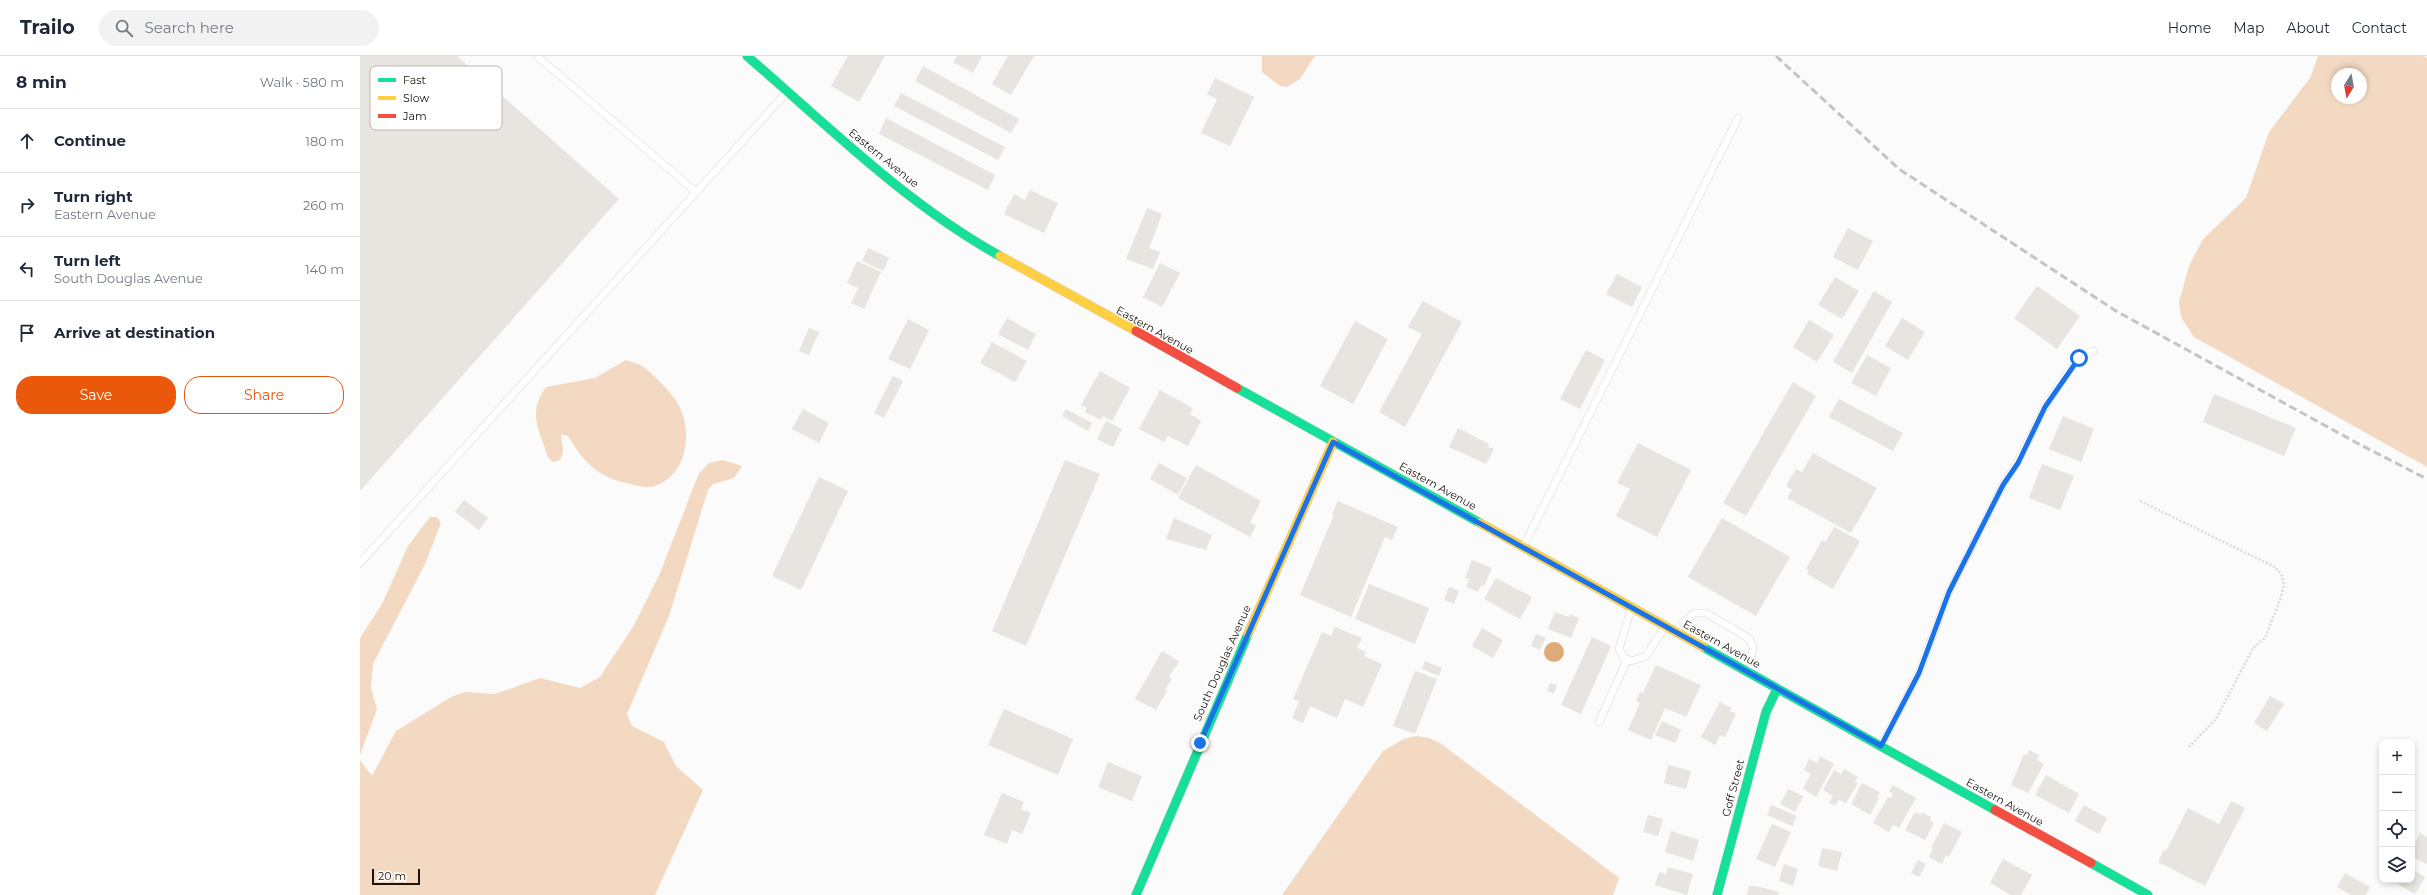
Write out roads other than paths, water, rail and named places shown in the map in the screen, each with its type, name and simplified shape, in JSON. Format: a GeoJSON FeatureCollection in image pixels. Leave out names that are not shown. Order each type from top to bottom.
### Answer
{"type":"FeatureCollection","features":[{"type":"Feature","properties":{"kind":"main road","name":"Eastern Avenue"},"geometry":{"type":"LineString","coordinates":[[747,56],[892,181],[977,243],[2148,895]]}},
{"type":"Feature","properties":{"kind":"main road","name":"South Douglas Avenue"},"geometry":{"type":"LineString","coordinates":[[1136,895],[1224,688],[1333,442]]}},
{"type":"Feature","properties":{"kind":"main road","name":"Goff Street"},"geometry":{"type":"LineString","coordinates":[[1716,895],[1766,712],[1777,689]]}},
{"type":"Feature","properties":{"kind":"lane"},"geometry":{"type":"LineString","coordinates":[[537,56],[696,192]]}},
{"type":"Feature","properties":{"kind":"lane"},"geometry":{"type":"LineString","coordinates":[[360,563],[787,92]]}},
{"type":"Feature","properties":{"kind":"lane"},"geometry":{"type":"LineString","coordinates":[[1523,547],[1738,118]]}},
{"type":"Feature","properties":{"kind":"lane"},"geometry":{"type":"LineString","coordinates":[[1881,746],[1919,673],[1949,592],[2003,485],[2018,463],[2045,407],[2067,373],[2079,358],[2093,351]]}},
{"type":"Feature","properties":{"kind":"lane"},"geometry":{"type":"LineString","coordinates":[[1631,607],[1619,649],[1628,660],[1639,661],[1646,656],[1665,626]]}},
{"type":"Feature","properties":{"kind":"lane"},"geometry":{"type":"LineString","coordinates":[[1674,631],[1694,613],[1706,613],[1750,638],[1753,648],[1749,673]]}},
{"type":"Feature","properties":{"kind":"lane"},"geometry":{"type":"LineString","coordinates":[[1599,722],[1628,660]]}},
{"type":"Feature","properties":{"kind":"railway"},"geometry":{"type":"LineString","coordinates":[[1776,56],[1899,169],[2116,311],[2357,443],[2427,479]]}}]}
